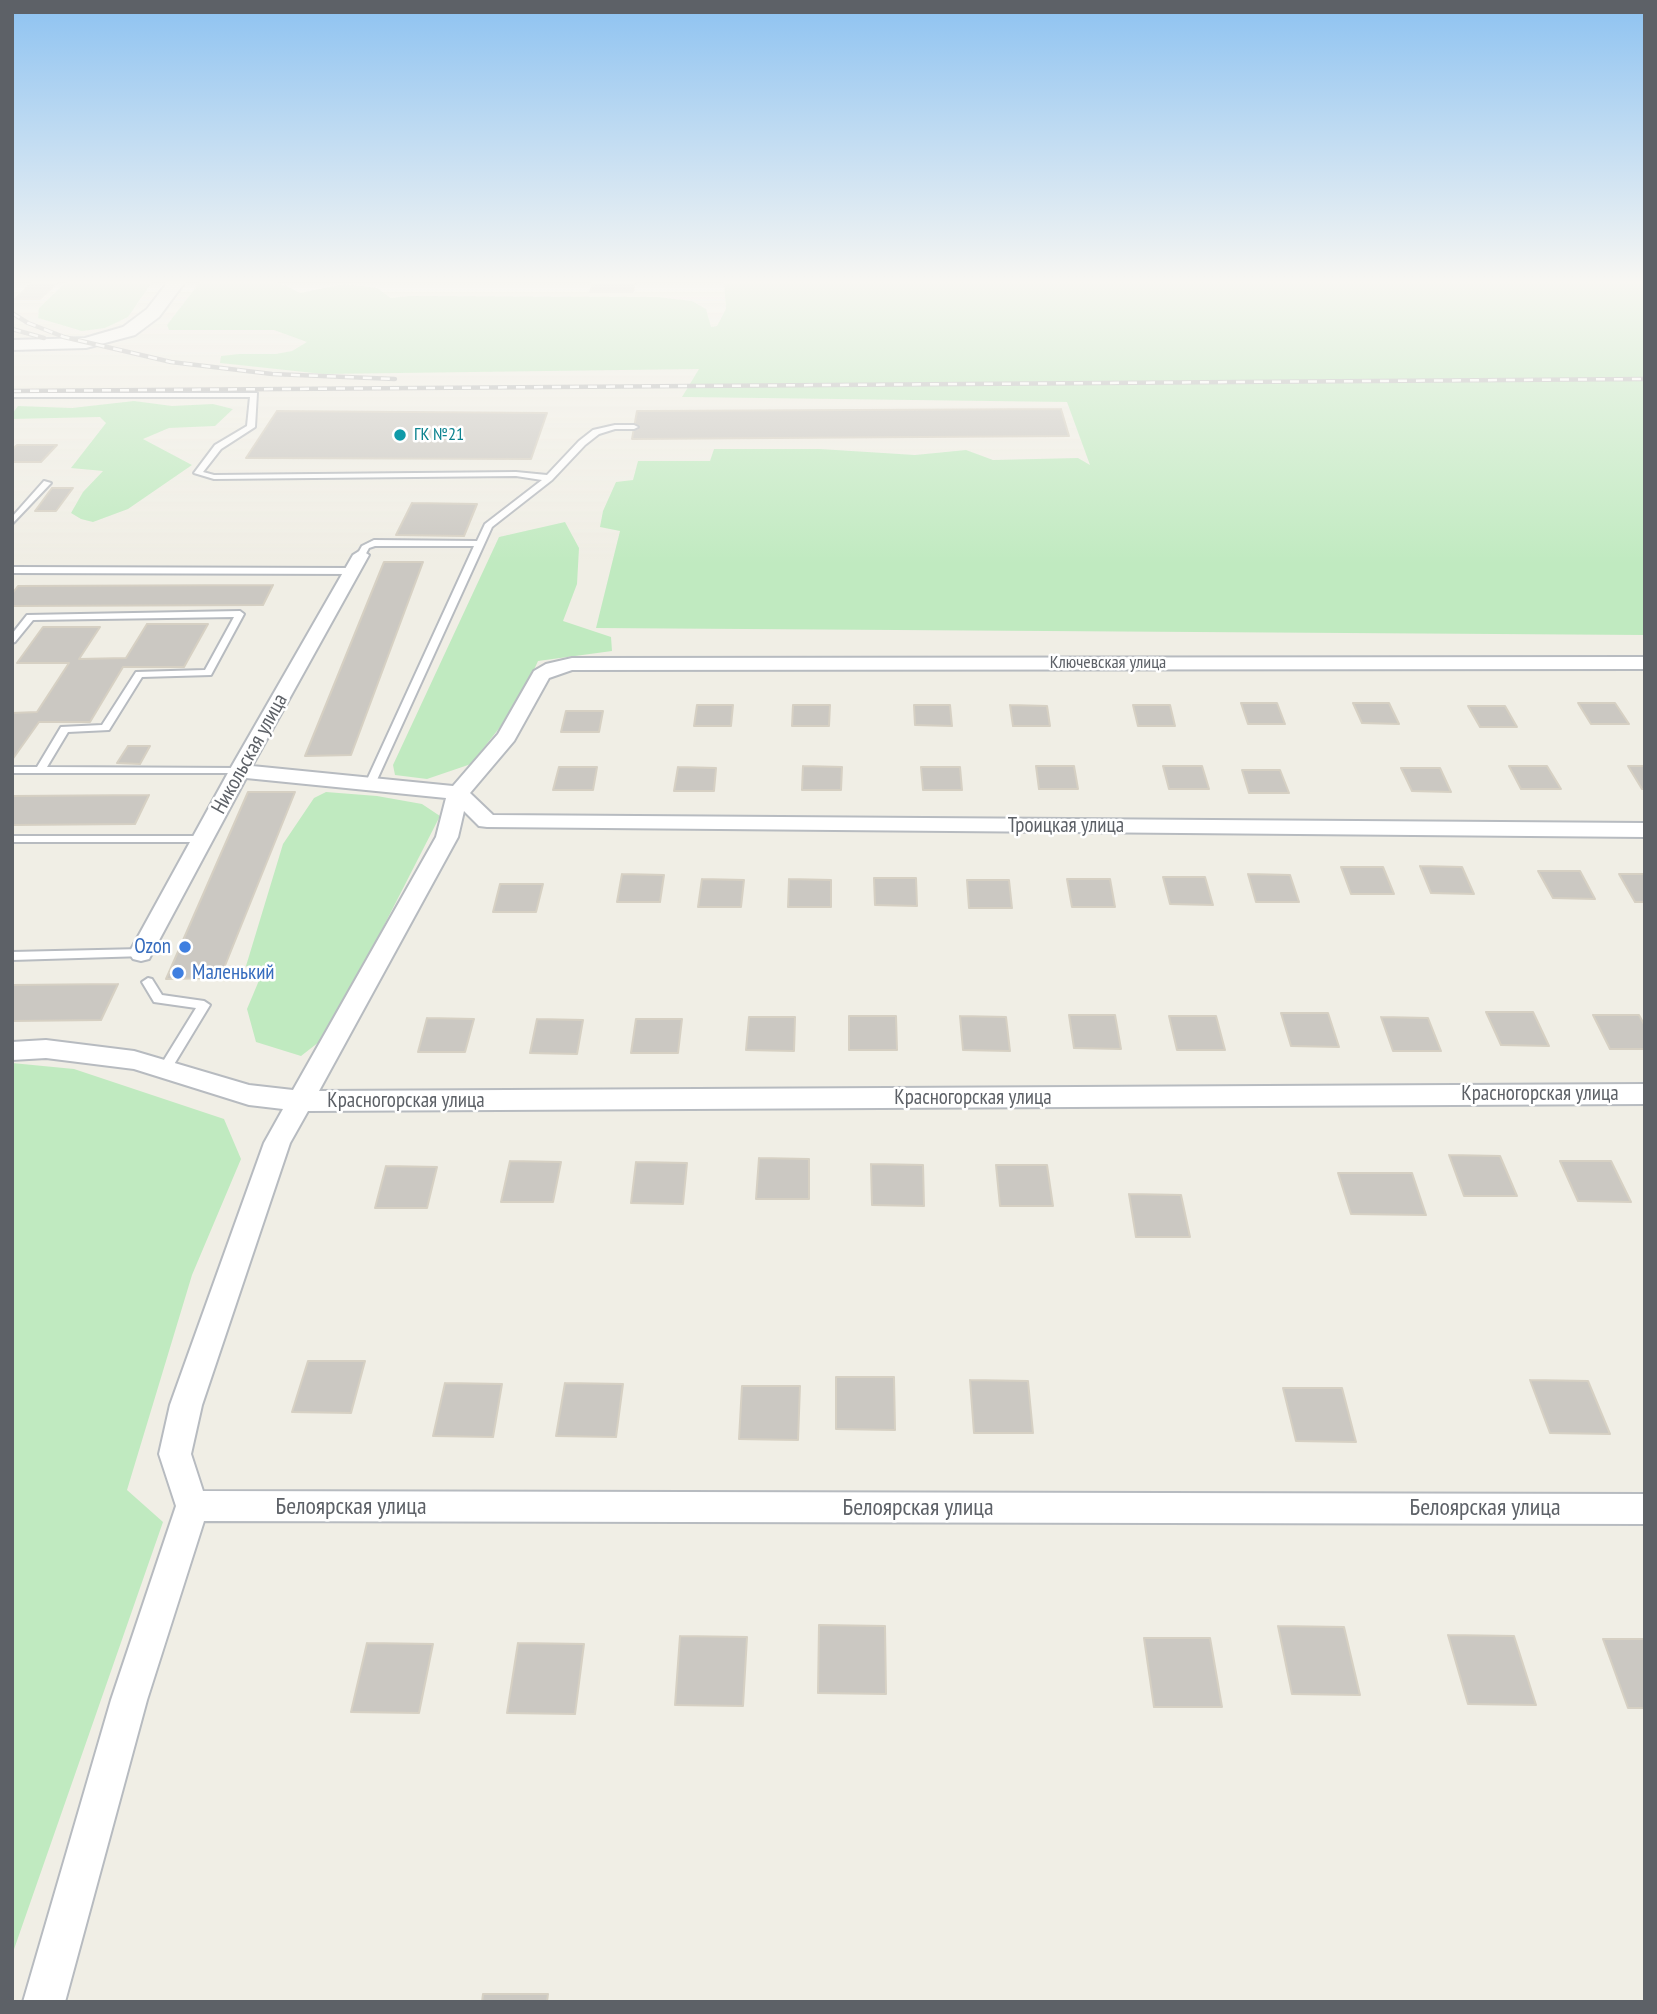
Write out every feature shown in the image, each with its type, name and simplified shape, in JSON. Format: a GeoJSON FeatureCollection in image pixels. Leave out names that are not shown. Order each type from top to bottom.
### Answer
{"type":"FeatureCollection","features":[{"type":"Feature","properties":{"kind":"street","name":"Никольская улица"},"geometry":{"type":"LineString","coordinates":[[141,953],[239,771],[358,563]]}},
{"type":"Feature","properties":{"kind":"street","name":"Ключевская улица"},"geometry":{"type":"LineString","coordinates":[[458,793],[506,737],[541,675],[553,667],[572,664],[1645,663]]}},
{"type":"Feature","properties":{"kind":"street"},"geometry":{"type":"LineString","coordinates":[[44,2002],[129,1700],[192,1506],[175,1454],[186,1405],[277,1143],[447,837],[458,793],[371,782],[239,771]]}},
{"type":"Feature","properties":{"kind":"street","name":"Троицкая улица"},"geometry":{"type":"LineString","coordinates":[[458,793],[487,821],[1645,830]]}},
{"type":"Feature","properties":{"kind":"street","name":"Красногорская улица"},"geometry":{"type":"LineString","coordinates":[[12,1051],[46,1049],[134,1060],[248,1095],[301,1101],[1645,1094]]}},
{"type":"Feature","properties":{"kind":"street","name":"Белоярская улица"},"geometry":{"type":"LineString","coordinates":[[192,1506],[1645,1509]]}},
{"type":"Feature","properties":{"kind":"lane"},"geometry":{"type":"LineString","coordinates":[[12,395],[254,395],[251,427],[218,447],[198,473],[214,477],[516,474],[549,478]]}},
{"type":"Feature","properties":{"kind":"lane"},"geometry":{"type":"LineString","coordinates":[[371,782],[488,526],[549,478],[596,432],[634,427]]}},
{"type":"Feature","properties":{"kind":"lane"},"geometry":{"type":"LineString","coordinates":[[12,522],[47,483]]}},
{"type":"Feature","properties":{"kind":"lane"},"geometry":{"type":"LineString","coordinates":[[12,570],[358,563],[366,546],[374,542],[480,544]]}},
{"type":"Feature","properties":{"kind":"lane"},"geometry":{"type":"LineString","coordinates":[[12,640],[30,617],[240,614],[208,673],[139,674],[105,728],[65,729],[40,770]]}},
{"type":"Feature","properties":{"kind":"lane"},"geometry":{"type":"LineString","coordinates":[[12,769],[239,771]]}},
{"type":"Feature","properties":{"kind":"lane"},"geometry":{"type":"LineString","coordinates":[[12,839],[202,839]]}},
{"type":"Feature","properties":{"kind":"lane"},"geometry":{"type":"LineString","coordinates":[[12,956],[141,953]]}},
{"type":"Feature","properties":{"kind":"lane"},"geometry":{"type":"LineString","coordinates":[[148,982],[158,999],[204,1005],[165,1068]]}},
{"type":"Feature","properties":{"kind":"green space"},"geometry":{"type":"Polygon","coordinates":[[[695,376],[1645,376],[1645,635],[596,628],[620,531],[600,527],[603,511],[616,482],[633,480],[638,461],[710,461],[714,449],[820,449],[915,455],[966,450],[993,460],[1078,458],[1090,465],[1067,402],[682,397],[695,376]]]}},
{"type":"Feature","properties":{"kind":"green space"},"geometry":{"type":"Polygon","coordinates":[[[134,401],[172,406],[213,404],[233,409],[215,426],[169,428],[143,439],[192,465],[128,509],[93,522],[81,519],[71,513],[83,492],[103,471],[71,468],[106,423],[100,417],[12,419],[12,414],[18,406],[72,408],[134,401]]]}},
{"type":"Feature","properties":{"kind":"green space"},"geometry":{"type":"Polygon","coordinates":[[[565,522],[579,548],[577,584],[563,621],[611,637],[612,651],[538,661],[519,703],[471,764],[427,779],[395,775],[393,765],[499,537],[565,522]]]}},
{"type":"Feature","properties":{"kind":"green space"},"geometry":{"type":"Polygon","coordinates":[[[326,792],[377,796],[422,804],[440,816],[328,1035],[301,1056],[256,1042],[247,1009],[260,978],[246,966],[283,844],[314,798],[326,792]]]}},
{"type":"Feature","properties":{"kind":"green space"},"geometry":{"type":"Polygon","coordinates":[[[12,1063],[74,1069],[224,1119],[241,1159],[192,1275],[127,1490],[163,1522],[12,1955],[12,1063]]]}},
{"type":"Feature","properties":{"kind":"building"},"geometry":{"type":"Polygon","coordinates":[[[1061,409],[1069,436],[632,439],[637,411],[1061,409]]]}},
{"type":"Feature","properties":{"kind":"building","name":"ГК №21"},"geometry":{"type":"Polygon","coordinates":[[[277,411],[547,413],[531,459],[246,458],[277,411]]]}},
{"type":"Feature","properties":{"kind":"building"},"geometry":{"type":"Polygon","coordinates":[[[17,445],[57,445],[41,462],[12,462],[12,450],[17,445]]]}},
{"type":"Feature","properties":{"kind":"building"},"geometry":{"type":"Polygon","coordinates":[[[52,488],[73,488],[56,511],[35,511],[52,488]]]}},
{"type":"Feature","properties":{"kind":"building"},"geometry":{"type":"Polygon","coordinates":[[[412,503],[477,504],[464,536],[396,535],[412,503]]]}},
{"type":"Feature","properties":{"kind":"building"},"geometry":{"type":"Polygon","coordinates":[[[384,562],[423,562],[351,755],[305,756],[384,562]]]}},
{"type":"Feature","properties":{"kind":"building"},"geometry":{"type":"Polygon","coordinates":[[[273,585],[263,605],[12,606],[12,594],[18,586],[273,585]]]}},
{"type":"Feature","properties":{"kind":"building"},"geometry":{"type":"Polygon","coordinates":[[[147,624],[208,624],[184,667],[123,667],[90,722],[39,722],[12,760],[12,713],[37,712],[69,663],[17,663],[43,627],[100,627],[79,659],[126,658],[147,624]]]}},
{"type":"Feature","properties":{"kind":"building"},"geometry":{"type":"Polygon","coordinates":[[[1241,703],[1277,703],[1285,724],[1248,724],[1241,703]]]}},
{"type":"Feature","properties":{"kind":"building"},"geometry":{"type":"Polygon","coordinates":[[[1353,703],[1389,703],[1399,724],[1362,723],[1353,703]]]}},
{"type":"Feature","properties":{"kind":"building"},"geometry":{"type":"Polygon","coordinates":[[[1578,703],[1615,703],[1629,724],[1591,724],[1578,703]]]}},
{"type":"Feature","properties":{"kind":"building"},"geometry":{"type":"Polygon","coordinates":[[[697,705],[733,705],[731,726],[694,726],[697,705]]]}},
{"type":"Feature","properties":{"kind":"building"},"geometry":{"type":"Polygon","coordinates":[[[793,705],[830,705],[829,726],[792,726],[793,705]]]}},
{"type":"Feature","properties":{"kind":"building"},"geometry":{"type":"Polygon","coordinates":[[[914,705],[950,705],[952,726],[915,725],[914,705]]]}},
{"type":"Feature","properties":{"kind":"building"},"geometry":{"type":"Polygon","coordinates":[[[1010,705],[1047,706],[1050,726],[1013,726],[1010,705]]]}},
{"type":"Feature","properties":{"kind":"building"},"geometry":{"type":"Polygon","coordinates":[[[1133,705],[1170,705],[1175,726],[1138,726],[1133,705]]]}},
{"type":"Feature","properties":{"kind":"building"},"geometry":{"type":"Polygon","coordinates":[[[1468,706],[1505,706],[1517,727],[1480,727],[1468,706]]]}},
{"type":"Feature","properties":{"kind":"building"},"geometry":{"type":"Polygon","coordinates":[[[566,711],[603,711],[599,732],[561,732],[566,711]]]}},
{"type":"Feature","properties":{"kind":"building"},"geometry":{"type":"Polygon","coordinates":[[[128,746],[150,746],[140,764],[117,763],[128,746]]]}},
{"type":"Feature","properties":{"kind":"building"},"geometry":{"type":"Polygon","coordinates":[[[803,766],[842,767],[841,790],[802,790],[803,766]]]}},
{"type":"Feature","properties":{"kind":"building"},"geometry":{"type":"Polygon","coordinates":[[[1036,766],[1074,766],[1078,789],[1039,789],[1036,766]]]}},
{"type":"Feature","properties":{"kind":"building"},"geometry":{"type":"Polygon","coordinates":[[[1163,766],[1202,766],[1209,789],[1169,789],[1163,766]]]}},
{"type":"Feature","properties":{"kind":"building"},"geometry":{"type":"Polygon","coordinates":[[[1509,766],[1547,766],[1561,789],[1521,789],[1509,766]]]}},
{"type":"Feature","properties":{"kind":"building"},"geometry":{"type":"Polygon","coordinates":[[[1628,766],[1645,766],[1645,789],[1642,789],[1628,766]]]}},
{"type":"Feature","properties":{"kind":"building"},"geometry":{"type":"Polygon","coordinates":[[[559,767],[597,767],[593,790],[553,790],[559,767]]]}},
{"type":"Feature","properties":{"kind":"building"},"geometry":{"type":"Polygon","coordinates":[[[678,767],[716,768],[714,791],[674,791],[678,767]]]}},
{"type":"Feature","properties":{"kind":"building"},"geometry":{"type":"Polygon","coordinates":[[[921,767],[960,767],[962,790],[923,790],[921,767]]]}},
{"type":"Feature","properties":{"kind":"building"},"geometry":{"type":"Polygon","coordinates":[[[1401,768],[1440,768],[1451,792],[1412,791],[1401,768]]]}},
{"type":"Feature","properties":{"kind":"building"},"geometry":{"type":"Polygon","coordinates":[[[1242,770],[1280,770],[1289,793],[1249,793],[1242,770]]]}},
{"type":"Feature","properties":{"kind":"building"},"geometry":{"type":"Polygon","coordinates":[[[248,792],[295,792],[220,978],[166,979],[248,792]]]}},
{"type":"Feature","properties":{"kind":"building"},"geometry":{"type":"Polygon","coordinates":[[[149,795],[135,824],[12,825],[12,796],[149,795]]]}},
{"type":"Feature","properties":{"kind":"building"},"geometry":{"type":"Polygon","coordinates":[[[1420,866],[1462,867],[1474,894],[1431,893],[1420,866]]]}},
{"type":"Feature","properties":{"kind":"building"},"geometry":{"type":"Polygon","coordinates":[[[1341,867],[1383,867],[1394,894],[1351,894],[1341,867]]]}},
{"type":"Feature","properties":{"kind":"building"},"geometry":{"type":"Polygon","coordinates":[[[1538,871],[1580,871],[1595,899],[1553,898],[1538,871]]]}},
{"type":"Feature","properties":{"kind":"building"},"geometry":{"type":"Polygon","coordinates":[[[622,874],[664,875],[660,902],[617,902],[622,874]]]}},
{"type":"Feature","properties":{"kind":"building"},"geometry":{"type":"Polygon","coordinates":[[[1248,874],[1290,875],[1299,902],[1256,902],[1248,874]]]}},
{"type":"Feature","properties":{"kind":"building"},"geometry":{"type":"Polygon","coordinates":[[[1619,874],[1645,874],[1645,902],[1635,902],[1619,874]]]}},
{"type":"Feature","properties":{"kind":"building"},"geometry":{"type":"Polygon","coordinates":[[[1163,877],[1205,877],[1213,905],[1170,904],[1163,877]]]}},
{"type":"Feature","properties":{"kind":"building"},"geometry":{"type":"Polygon","coordinates":[[[874,878],[916,878],[917,906],[875,905],[874,878]]]}},
{"type":"Feature","properties":{"kind":"building"},"geometry":{"type":"Polygon","coordinates":[[[702,879],[744,880],[741,907],[698,907],[702,879]]]}},
{"type":"Feature","properties":{"kind":"building"},"geometry":{"type":"Polygon","coordinates":[[[789,879],[831,880],[831,907],[788,907],[789,879]]]}},
{"type":"Feature","properties":{"kind":"building"},"geometry":{"type":"Polygon","coordinates":[[[1067,879],[1110,879],[1115,907],[1072,907],[1067,879]]]}},
{"type":"Feature","properties":{"kind":"building"},"geometry":{"type":"Polygon","coordinates":[[[967,880],[1009,880],[1012,908],[969,908],[967,880]]]}},
{"type":"Feature","properties":{"kind":"building"},"geometry":{"type":"Polygon","coordinates":[[[500,884],[543,884],[536,912],[493,912],[500,884]]]}},
{"type":"Feature","properties":{"kind":"building"},"geometry":{"type":"Polygon","coordinates":[[[118,984],[101,1020],[12,1021],[12,985],[118,984]]]}},
{"type":"Feature","properties":{"kind":"building"},"geometry":{"type":"Polygon","coordinates":[[[1486,1012],[1533,1012],[1549,1046],[1501,1045],[1486,1012]]]}},
{"type":"Feature","properties":{"kind":"building"},"geometry":{"type":"Polygon","coordinates":[[[1281,1013],[1328,1013],[1339,1047],[1291,1046],[1281,1013]]]}},
{"type":"Feature","properties":{"kind":"building"},"geometry":{"type":"Polygon","coordinates":[[[1069,1015],[1115,1015],[1121,1049],[1074,1048],[1069,1015]]]}},
{"type":"Feature","properties":{"kind":"building"},"geometry":{"type":"Polygon","coordinates":[[[1593,1015],[1639,1015],[1645,1026],[1645,1049],[1610,1049],[1593,1015]]]}},
{"type":"Feature","properties":{"kind":"building"},"geometry":{"type":"Polygon","coordinates":[[[849,1016],[896,1016],[897,1050],[849,1050],[849,1016]]]}},
{"type":"Feature","properties":{"kind":"building"},"geometry":{"type":"Polygon","coordinates":[[[960,1016],[1006,1017],[1010,1051],[963,1050],[960,1016]]]}},
{"type":"Feature","properties":{"kind":"building"},"geometry":{"type":"Polygon","coordinates":[[[1169,1016],[1216,1016],[1225,1050],[1177,1050],[1169,1016]]]}},
{"type":"Feature","properties":{"kind":"building"},"geometry":{"type":"Polygon","coordinates":[[[749,1017],[795,1017],[794,1051],[746,1050],[749,1017]]]}},
{"type":"Feature","properties":{"kind":"building"},"geometry":{"type":"Polygon","coordinates":[[[1381,1017],[1428,1018],[1441,1051],[1393,1051],[1381,1017]]]}},
{"type":"Feature","properties":{"kind":"building"},"geometry":{"type":"Polygon","coordinates":[[[427,1018],[474,1019],[465,1052],[418,1052],[427,1018]]]}},
{"type":"Feature","properties":{"kind":"building"},"geometry":{"type":"Polygon","coordinates":[[[537,1019],[583,1020],[577,1054],[530,1053],[537,1019]]]}},
{"type":"Feature","properties":{"kind":"building"},"geometry":{"type":"Polygon","coordinates":[[[636,1019],[682,1019],[678,1053],[631,1053],[636,1019]]]}},
{"type":"Feature","properties":{"kind":"building"},"geometry":{"type":"Polygon","coordinates":[[[1449,1155],[1500,1156],[1517,1196],[1464,1196],[1449,1155]]]}},
{"type":"Feature","properties":{"kind":"building"},"geometry":{"type":"Polygon","coordinates":[[[759,1158],[809,1159],[809,1199],[756,1199],[759,1158]]]}},
{"type":"Feature","properties":{"kind":"building"},"geometry":{"type":"Polygon","coordinates":[[[510,1161],[561,1162],[553,1202],[501,1202],[510,1161]]]}},
{"type":"Feature","properties":{"kind":"building"},"geometry":{"type":"Polygon","coordinates":[[[1560,1161],[1611,1161],[1631,1202],[1578,1201],[1560,1161]]]}},
{"type":"Feature","properties":{"kind":"building"},"geometry":{"type":"Polygon","coordinates":[[[636,1162],[687,1163],[683,1204],[631,1203],[636,1162]]]}},
{"type":"Feature","properties":{"kind":"building"},"geometry":{"type":"Polygon","coordinates":[[[871,1164],[923,1165],[924,1206],[872,1205],[871,1164]]]}},
{"type":"Feature","properties":{"kind":"building"},"geometry":{"type":"Polygon","coordinates":[[[996,1165],[1047,1165],[1053,1206],[1000,1206],[996,1165]]]}},
{"type":"Feature","properties":{"kind":"building"},"geometry":{"type":"Polygon","coordinates":[[[386,1166],[437,1167],[427,1208],[375,1208],[386,1166]]]}},
{"type":"Feature","properties":{"kind":"building"},"geometry":{"type":"Polygon","coordinates":[[[1338,1173],[1412,1173],[1426,1215],[1351,1214],[1338,1173]]]}},
{"type":"Feature","properties":{"kind":"building"},"geometry":{"type":"Polygon","coordinates":[[[1129,1194],[1181,1195],[1190,1237],[1136,1237],[1129,1194]]]}},
{"type":"Feature","properties":{"kind":"building"},"geometry":{"type":"Polygon","coordinates":[[[308,1361],[365,1361],[351,1413],[292,1412],[308,1361]]]}},
{"type":"Feature","properties":{"kind":"building"},"geometry":{"type":"Polygon","coordinates":[[[836,1377],[894,1377],[895,1430],[836,1429],[836,1377]]]}},
{"type":"Feature","properties":{"kind":"building"},"geometry":{"type":"Polygon","coordinates":[[[970,1380],[1028,1381],[1033,1433],[974,1433],[970,1380]]]}},
{"type":"Feature","properties":{"kind":"building"},"geometry":{"type":"Polygon","coordinates":[[[1530,1380],[1588,1381],[1610,1434],[1550,1433],[1530,1380]]]}},
{"type":"Feature","properties":{"kind":"building"},"geometry":{"type":"Polygon","coordinates":[[[445,1383],[502,1384],[493,1437],[433,1436],[445,1383]]]}},
{"type":"Feature","properties":{"kind":"building"},"geometry":{"type":"Polygon","coordinates":[[[565,1383],[623,1384],[616,1437],[556,1436],[565,1383]]]}},
{"type":"Feature","properties":{"kind":"building"},"geometry":{"type":"Polygon","coordinates":[[[742,1386],[800,1386],[798,1440],[739,1439],[742,1386]]]}},
{"type":"Feature","properties":{"kind":"building"},"geometry":{"type":"Polygon","coordinates":[[[1283,1388],[1342,1388],[1356,1442],[1296,1441],[1283,1388]]]}},
{"type":"Feature","properties":{"kind":"building"},"geometry":{"type":"Polygon","coordinates":[[[819,1625],[885,1626],[886,1694],[818,1693],[819,1625]]]}},
{"type":"Feature","properties":{"kind":"building"},"geometry":{"type":"Polygon","coordinates":[[[1278,1626],[1344,1627],[1360,1695],[1292,1694],[1278,1626]]]}},
{"type":"Feature","properties":{"kind":"building"},"geometry":{"type":"Polygon","coordinates":[[[1448,1635],[1514,1636],[1536,1705],[1468,1704],[1448,1635]]]}},
{"type":"Feature","properties":{"kind":"building"},"geometry":{"type":"Polygon","coordinates":[[[680,1636],[747,1637],[743,1706],[675,1705],[680,1636]]]}},
{"type":"Feature","properties":{"kind":"building"},"geometry":{"type":"Polygon","coordinates":[[[1144,1638],[1210,1638],[1222,1707],[1154,1707],[1144,1638]]]}},
{"type":"Feature","properties":{"kind":"building"},"geometry":{"type":"Polygon","coordinates":[[[1603,1639],[1645,1639],[1645,1708],[1628,1708],[1603,1639]]]}},
{"type":"Feature","properties":{"kind":"building"},"geometry":{"type":"Polygon","coordinates":[[[367,1643],[433,1644],[419,1713],[351,1712],[367,1643]]]}},
{"type":"Feature","properties":{"kind":"building"},"geometry":{"type":"Polygon","coordinates":[[[518,1643],[584,1644],[575,1714],[507,1713],[518,1643]]]}},
{"type":"Feature","properties":{"kind":"building"},"geometry":{"type":"Polygon","coordinates":[[[483,1994],[548,1994],[547,2002],[482,2002],[483,1994]]]}},
{"type":"Feature","properties":{"kind":"railway"},"geometry":{"type":"LineString","coordinates":[[321,376],[395,379]]}},
{"type":"Feature","properties":{"kind":"railway"},"geometry":{"type":"LineString","coordinates":[[12,391],[1645,379]]}},
{"type":"Feature","properties":{"kind":"place","name":"ГК №21"},"geometry":{"type":"Point","coordinates":[400,435]}},
{"type":"Feature","properties":{"kind":"place","name":"Ozon"},"geometry":{"type":"Point","coordinates":[185,947]}},
{"type":"Feature","properties":{"kind":"place","name":"Маленький"},"geometry":{"type":"Point","coordinates":[178,973]}}]}
